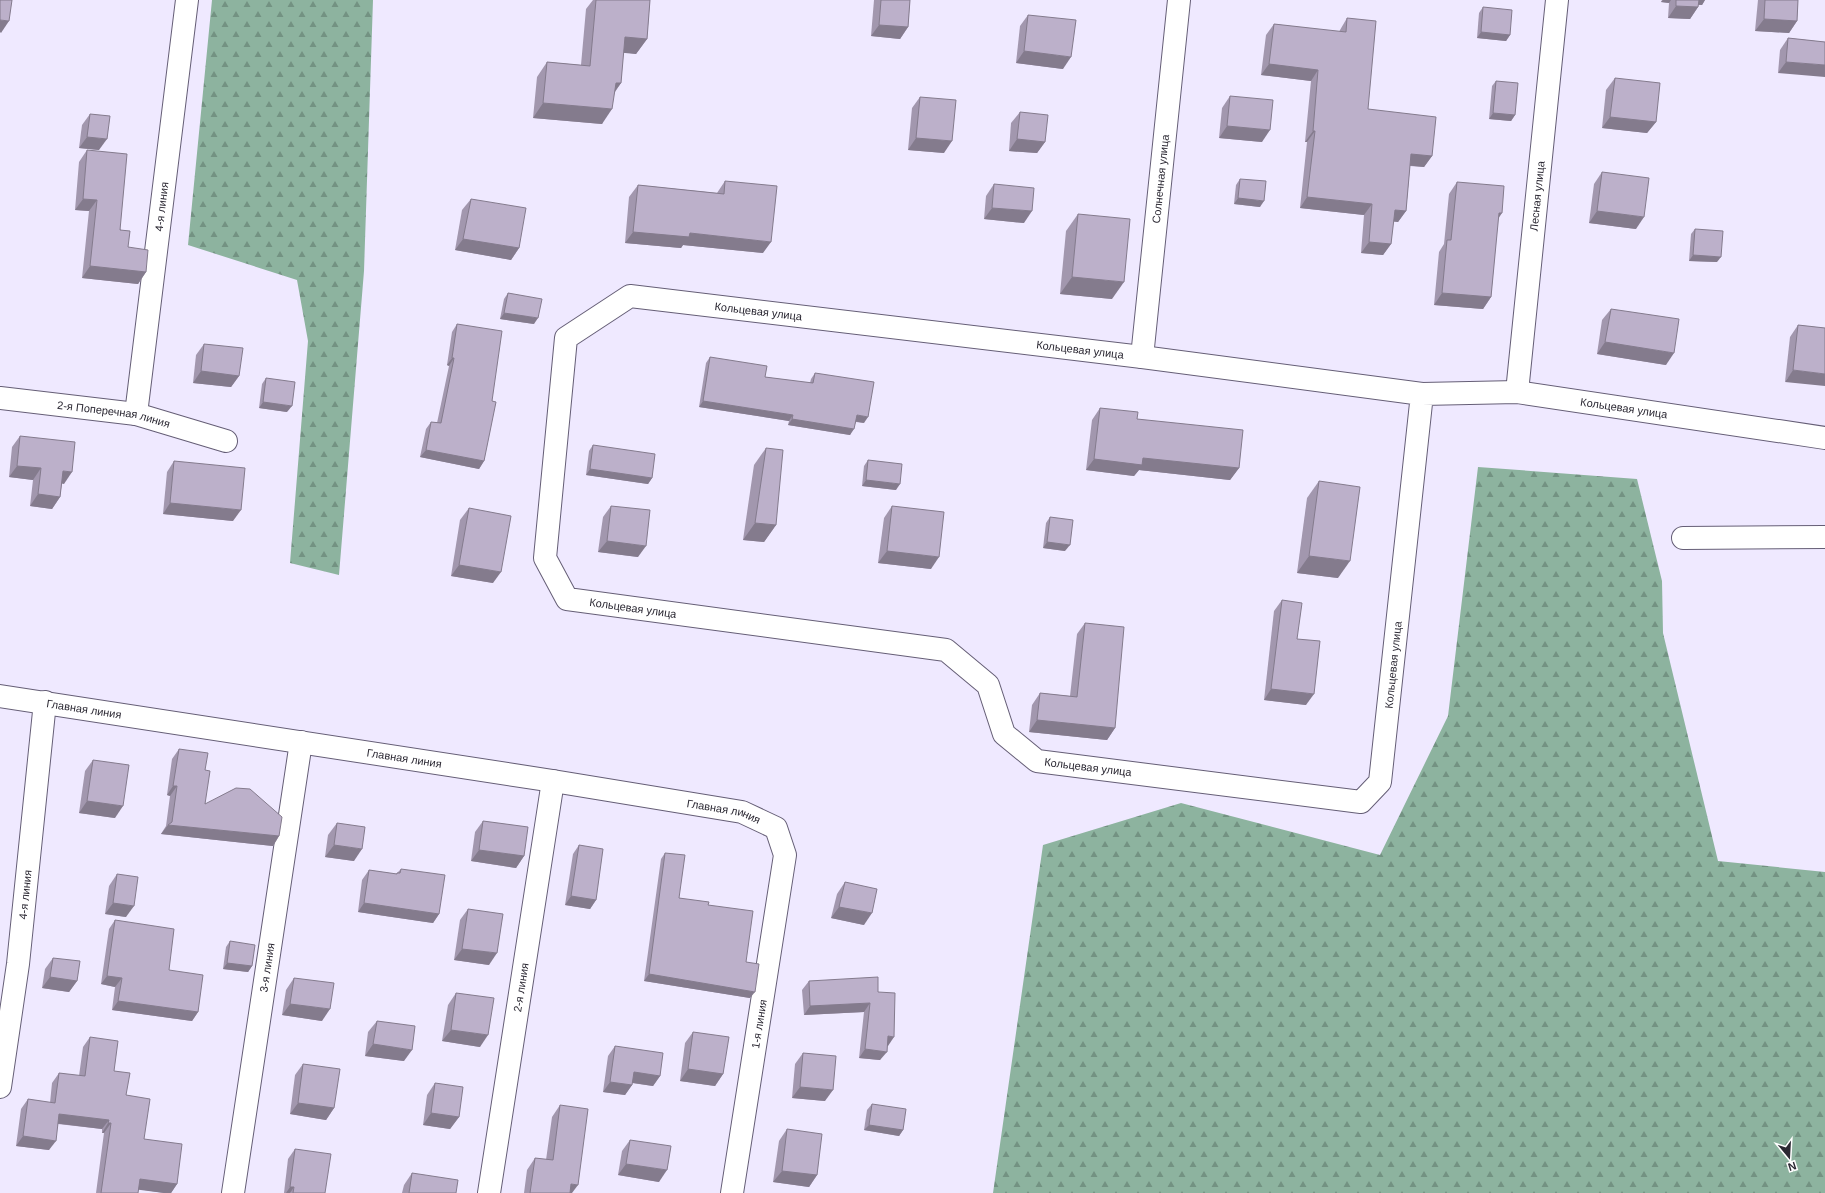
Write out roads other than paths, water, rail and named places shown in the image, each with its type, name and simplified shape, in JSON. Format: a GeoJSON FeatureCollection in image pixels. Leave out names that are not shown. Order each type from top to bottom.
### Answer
{"type":"FeatureCollection","features":[{"type":"Feature","properties":{"kind":"street","name":"4-я линия"},"geometry":{"type":"LineString","coordinates":[[136,414],[187,0]]}},
{"type":"Feature","properties":{"kind":"street","name":"Солнечная улица"},"geometry":{"type":"LineString","coordinates":[[1142,357],[1179,0]]}},
{"type":"Feature","properties":{"kind":"street","name":"Лесная улица"},"geometry":{"type":"LineString","coordinates":[[1517,392],[1556,0]]}},
{"type":"Feature","properties":{"kind":"street","name":"Кольцевая улица"},"geometry":{"type":"LineString","coordinates":[[1422,394],[1380,782],[1361,802],[1037,761],[1004,734],[988,685],[946,650],[566,599],[545,558],[566,338],[630,296],[1142,357],[1422,394],[1517,392],[1825,438]]}},
{"type":"Feature","properties":{"kind":"street","name":"2-я Поперечная линия"},"geometry":{"type":"LineString","coordinates":[[0,398],[136,414],[226,441]]}},
{"type":"Feature","properties":{"kind":"street"},"geometry":{"type":"LineString","coordinates":[[1683,538],[1825,537]]}},
{"type":"Feature","properties":{"kind":"street","name":"Главная линия"},"geometry":{"type":"LineString","coordinates":[[0,696],[553,781],[742,812],[776,828],[785,855]]}},
{"type":"Feature","properties":{"kind":"street","name":"4-я линия"},"geometry":{"type":"LineString","coordinates":[[0,1087],[18,964],[45,702]]}},
{"type":"Feature","properties":{"kind":"street","name":"3-я линия"},"geometry":{"type":"LineString","coordinates":[[233,1193],[300,742]]}},
{"type":"Feature","properties":{"kind":"street","name":"2-я линия"},"geometry":{"type":"LineString","coordinates":[[489,1193],[553,781]]}},
{"type":"Feature","properties":{"kind":"street","name":"1-я линия"},"geometry":{"type":"LineString","coordinates":[[732,1193],[785,855]]}}]}
